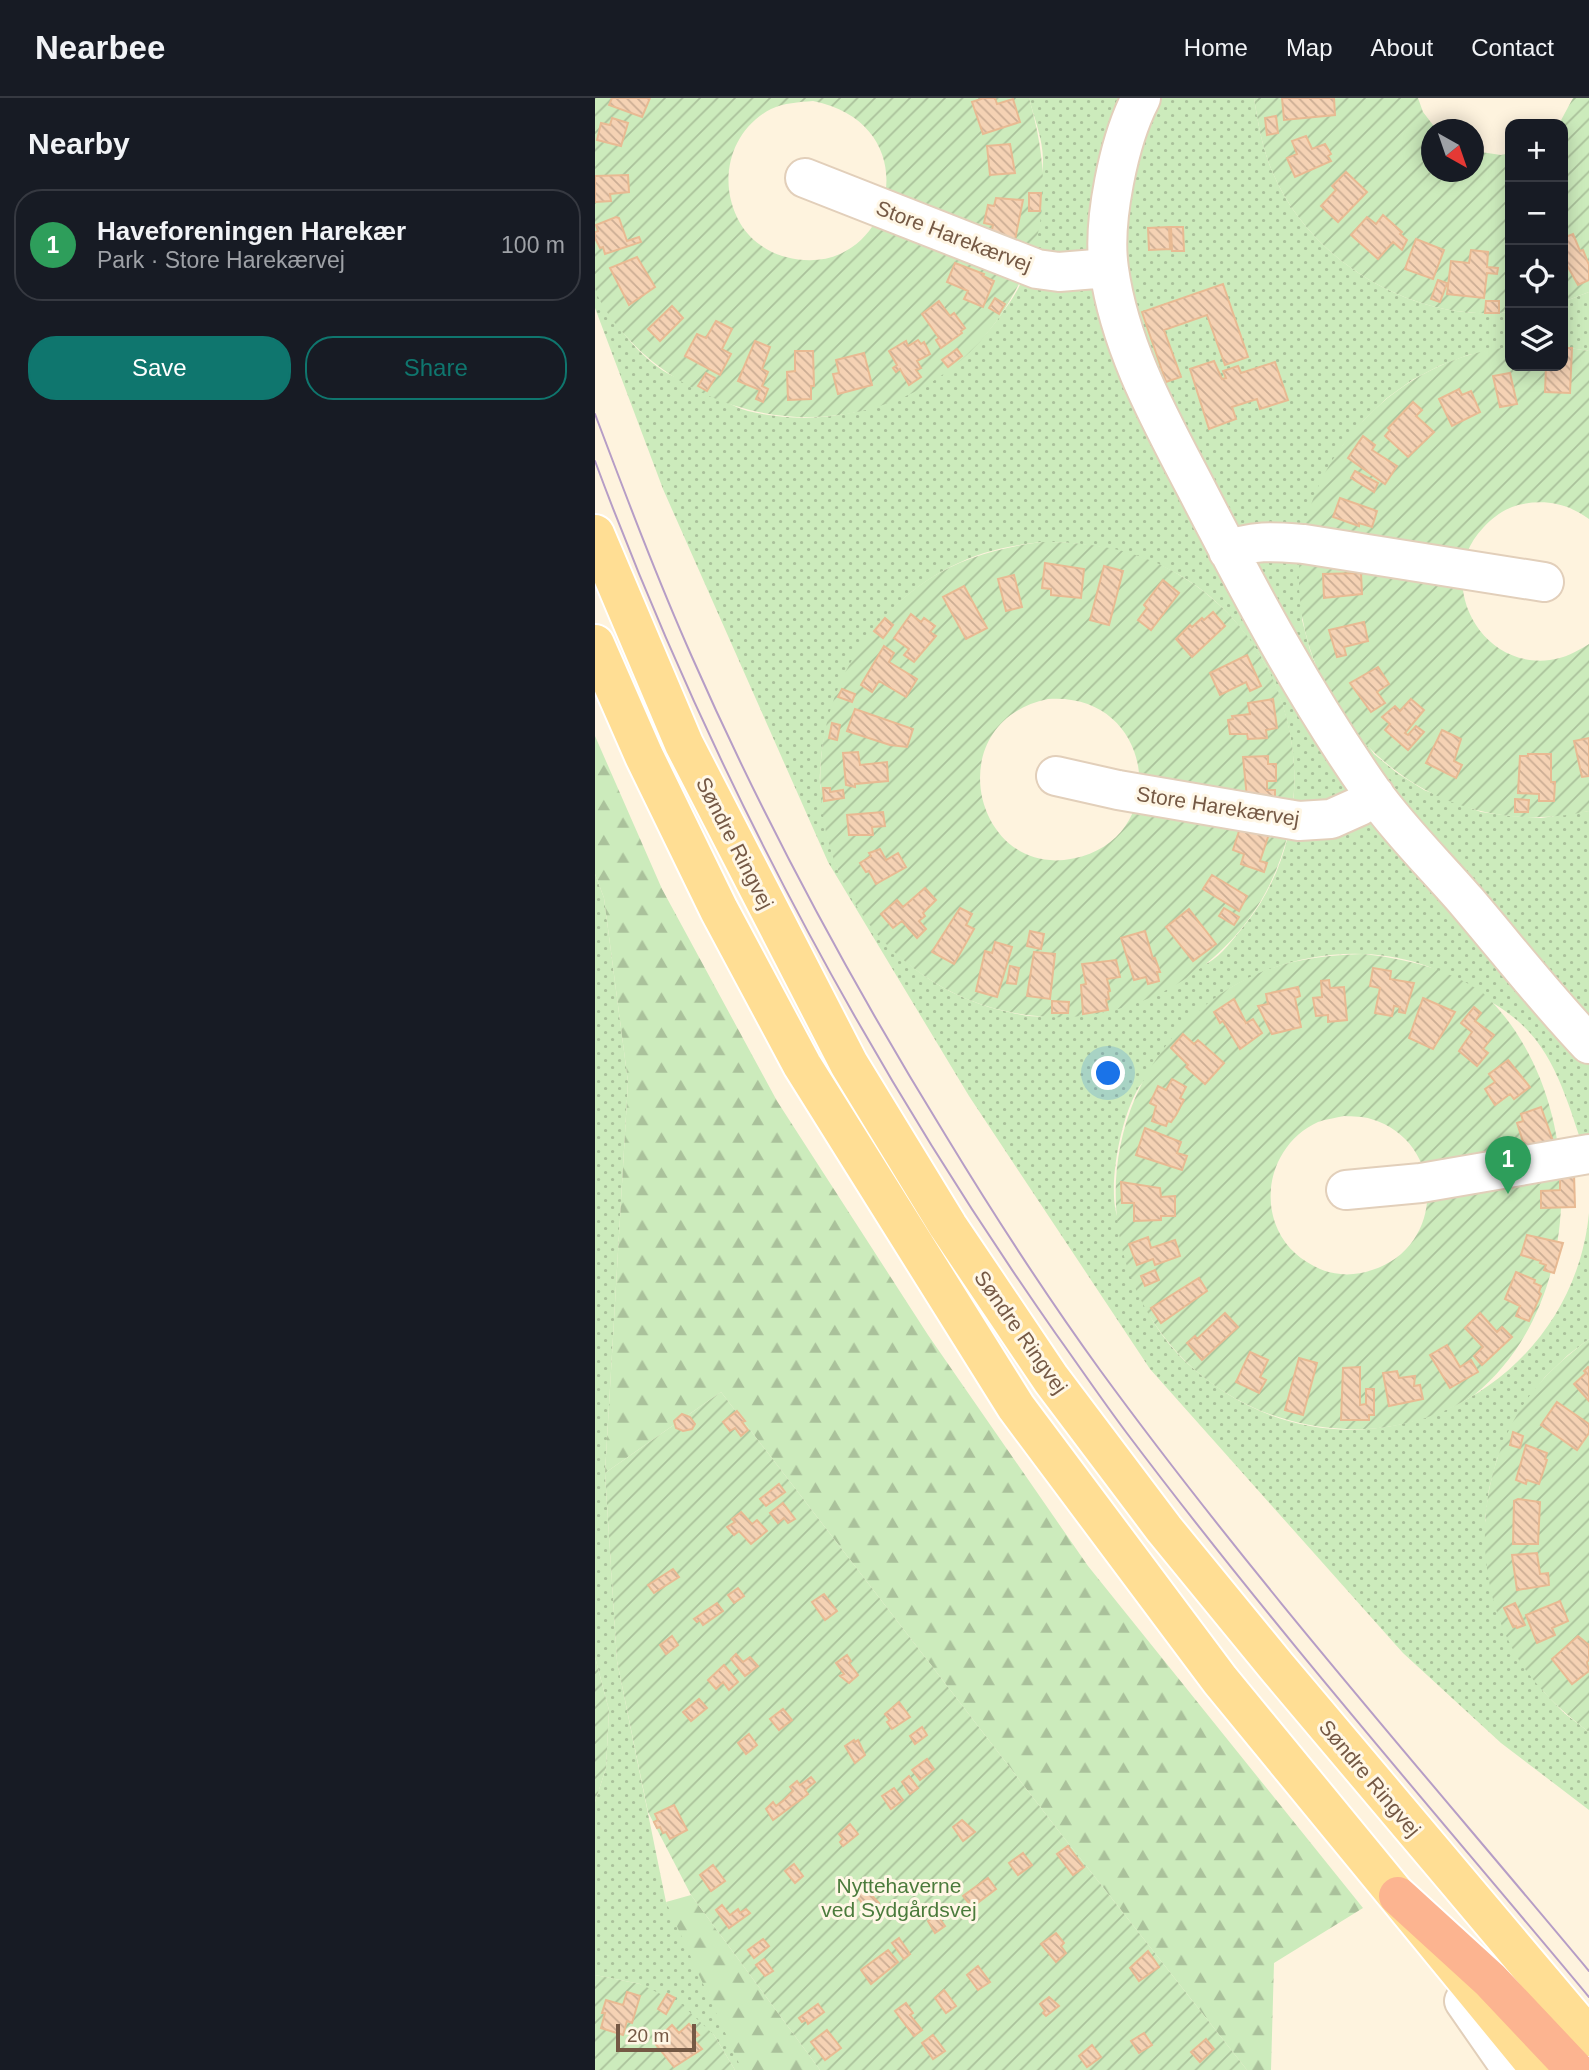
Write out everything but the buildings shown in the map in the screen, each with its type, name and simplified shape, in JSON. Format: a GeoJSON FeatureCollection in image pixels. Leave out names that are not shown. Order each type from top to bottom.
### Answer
{"type":"FeatureCollection","features":[{"type":"Feature","properties":{"kind":"highway"},"geometry":{"type":"LineString","coordinates":[[1398,1896],[1490,1980],[1575,2070]]}},
{"type":"Feature","properties":{"kind":"main road","name":"Søndre Ringvej"},"geometry":{"type":"LineString","coordinates":[[595,534],[690,756],[849,1063],[948,1226],[1051,1378],[1164,1528],[1285,1678],[1589,2038]]}},
{"type":"Feature","properties":{"kind":"main road","name":"Søndre Ringvej"},"geometry":{"type":"LineString","coordinates":[[595,645],[644,757],[719,910],[803,1065],[1016,1407],[1220,1680],[1540,2070]]}},
{"type":"Feature","properties":{"kind":"street"},"geometry":{"type":"LineString","coordinates":[[1141,98],[1129,121],[1114,186],[1108,268],[1125,338],[1148,394],[1229,551],[1313,701],[1375,795],[1588,1041]]}},
{"type":"Feature","properties":{"kind":"street","name":"Store Harekærvej"},"geometry":{"type":"LineString","coordinates":[[805,178],[1037,269],[1059,272],[1108,268]]}},
{"type":"Feature","properties":{"kind":"street"},"geometry":{"type":"LineString","coordinates":[[1229,551],[1249,544],[1304,544],[1543,583]]}},
{"type":"Feature","properties":{"kind":"street","name":"Store Harekærvej"},"geometry":{"type":"LineString","coordinates":[[1056,776],[1118,790],[1299,821],[1331,819],[1360,806],[1375,795]]}},
{"type":"Feature","properties":{"kind":"street"},"geometry":{"type":"LineString","coordinates":[[1346,1190],[1421,1184],[1589,1154]]}},
{"type":"Feature","properties":{"kind":"street"},"geometry":{"type":"LineString","coordinates":[[1398,1896],[1464,2001],[1512,2070]]}},
{"type":"Feature","properties":{"kind":"green space"},"geometry":{"type":"Polygon","coordinates":[[[595,98],[1029,98],[1040,145],[1043,176],[1040,223],[1034,248],[1012,297],[998,319],[963,358],[923,387],[878,407],[830,416],[781,416],[733,405],[687,385],[645,355],[616,324],[598,296],[595,288],[595,98]],[[813,101],[797,102],[771,109],[745,130],[731,159],[729,191],[740,223],[749,235],[772,252],[786,257],[822,259],[851,248],[872,227],[884,199],[886,169],[875,140],[851,116],[813,101]]]}},
{"type":"Feature","properties":{"kind":"green space"},"geometry":{"type":"Polygon","coordinates":[[[1029,98],[1254,98],[1272,171],[1289,203],[1311,233],[1338,258],[1369,279],[1402,296],[1437,307],[1473,313],[1505,312],[1505,348],[1468,355],[1412,380],[1387,398],[1343,445],[1326,473],[1302,620],[1320,679],[1374,754],[1397,773],[1424,790],[1481,812],[1541,818],[1589,811],[1589,1164],[1565,1095],[1550,1062],[1530,1033],[1517,1020],[1488,1000],[1427,966],[1380,955],[1339,954],[1298,961],[1258,974],[1239,983],[1215,1000],[1139,1087],[1127,1113],[1119,1145],[1114,1194],[1117,1217],[1146,1306],[1161,1334],[1177,1353],[1205,1379],[1226,1393],[1284,1420],[1344,1430],[1402,1424],[1457,1404],[1506,1372],[1546,1328],[1575,1275],[1589,1213],[1589,1339],[1545,1377],[1525,1403],[1497,1459],[1485,1520],[1543,1691],[1564,1713],[1589,1732],[1589,1810],[1501,1743],[1403,1653],[1150,1369],[969,1096],[828,862],[663,489],[595,308],[595,288],[623,333],[651,362],[672,376],[748,411],[784,417],[820,417],[855,412],[889,402],[921,387],[950,368],[977,344],[1017,291],[1028,261],[1043,167],[1038,129],[1029,98]],[[1042,542],[1013,546],[984,553],[950,567],[919,587],[891,610],[868,638],[849,668],[834,701],[825,736],[820,787],[825,825],[843,881],[858,906],[894,951],[925,976],[961,996],[1010,1012],[1033,1016],[1053,1014],[1208,963],[1227,946],[1265,896],[1280,862],[1290,827],[1294,791],[1293,755],[1287,719],[1275,684],[1258,652],[1216,602],[1192,583],[1137,556],[1107,548],[1042,542]]]}},
{"type":"Feature","properties":{"kind":"green space"},"geometry":{"type":"Polygon","coordinates":[[[1254,98],[1418,98],[1428,119],[1421,119],[1421,182],[1484,182],[1484,152],[1505,154],[1505,312],[1473,313],[1437,307],[1402,296],[1368,279],[1338,258],[1311,233],[1289,203],[1272,171],[1254,98]]]}},
{"type":"Feature","properties":{"kind":"green space"},"geometry":{"type":"Polygon","coordinates":[[[1573,98],[1589,98],[1589,292],[1568,300],[1568,119],[1562,119],[1573,98]]]}},
{"type":"Feature","properties":{"kind":"green space"},"geometry":{"type":"Polygon","coordinates":[[[1589,292],[1589,351],[1568,348],[1568,300],[1589,292]]]}},
{"type":"Feature","properties":{"kind":"green space"},"geometry":{"type":"Polygon","coordinates":[[[1505,348],[1505,371],[1568,371],[1568,348],[1589,351],[1589,519],[1564,506],[1537,502],[1503,511],[1483,528],[1469,549],[1463,571],[1464,595],[1471,616],[1484,636],[1502,650],[1524,659],[1550,660],[1561,658],[1589,644],[1589,811],[1506,815],[1432,793],[1372,751],[1328,692],[1303,623],[1301,550],[1323,477],[1373,411],[1388,398],[1437,367],[1505,348]]]}},
{"type":"Feature","properties":{"kind":"green space"},"geometry":{"type":"Polygon","coordinates":[[[1072,543],[1131,553],[1159,564],[1214,600],[1255,646],[1281,700],[1293,759],[1291,818],[1274,876],[1241,929],[1194,973],[1165,991],[1118,1009],[1085,1016],[1048,1017],[1010,1012],[972,1001],[920,973],[875,932],[844,883],[825,830],[820,774],[828,718],[849,666],[883,618],[929,579],[970,559],[1027,544],[1072,543]],[[1048,699],[1014,713],[992,735],[982,762],[981,791],[990,819],[1007,842],[1032,857],[1064,860],[1099,849],[1124,829],[1137,802],[1139,772],[1131,743],[1113,719],[1085,703],[1048,699]]]}},
{"type":"Feature","properties":{"kind":"green space"},"geometry":{"type":"Polygon","coordinates":[[[595,736],[662,889],[777,1101],[928,1335],[1088,1566],[1363,1908],[1274,1963],[1271,2070],[1247,2070],[1061,1834],[721,1392],[605,1473],[628,1082],[604,898],[595,874],[595,736]]]}},
{"type":"Feature","properties":{"kind":"green space"},"geometry":{"type":"Polygon","coordinates":[[[595,874],[604,898],[628,1082],[605,1473],[617,1661],[666,1902],[755,2070],[735,2070],[714,2035],[640,1984],[595,1975],[595,1802],[606,1768],[609,1710],[595,1657],[595,874]]]}},
{"type":"Feature","properties":{"kind":"green space"},"geometry":{"type":"Polygon","coordinates":[[[1347,955],[1379,956],[1426,966],[1455,977],[1483,993],[1518,1035],[1542,1085],[1557,1139],[1561,1197],[1555,1253],[1539,1307],[1512,1355],[1474,1395],[1445,1411],[1413,1422],[1363,1429],[1326,1428],[1269,1414],[1233,1398],[1201,1375],[1159,1330],[1132,1279],[1118,1225],[1117,1168],[1129,1113],[1154,1062],[1191,1018],[1240,982],[1254,975],[1300,960],[1347,955]],[[1344,1116],[1318,1122],[1292,1141],[1276,1167],[1271,1198],[1278,1230],[1290,1248],[1320,1269],[1346,1274],[1372,1270],[1396,1258],[1414,1240],[1424,1218],[1427,1194],[1424,1170],[1413,1149],[1396,1131],[1368,1118],[1344,1116]]]}},
{"type":"Feature","properties":{"kind":"green space"},"geometry":{"type":"Polygon","coordinates":[[[1589,1339],[1589,1732],[1539,1687],[1507,1638],[1487,1571],[1485,1536],[1487,1500],[1495,1466],[1508,1433],[1525,1402],[1539,1384],[1589,1339]]]}},
{"type":"Feature","properties":{"kind":"green space","name":"Nyttehaverne ved Sydgårdsvej"},"geometry":{"type":"Polygon","coordinates":[[[721,1392],[1061,1834],[1247,2070],[820,2070],[691,1895],[648,1812],[617,1661],[605,1473],[721,1392]]]}},
{"type":"Feature","properties":{"kind":"green space"},"geometry":{"type":"Polygon","coordinates":[[[595,1657],[609,1710],[606,1768],[595,1802],[595,1657]]]}},
{"type":"Feature","properties":{"kind":"green space"},"geometry":{"type":"Polygon","coordinates":[[[691,1895],[820,2070],[742,2070],[666,1902],[691,1895]]]}},
{"type":"Feature","properties":{"kind":"green space"},"geometry":{"type":"Polygon","coordinates":[[[595,1975],[640,1984],[681,2004],[714,2035],[735,2070],[595,2070],[595,1975]]]}},
{"type":"Feature","properties":{"kind":"tram line"},"geometry":{"type":"LineString","coordinates":[[595,414],[679,627],[779,841],[876,1020],[1001,1225],[1100,1370],[1217,1524],[1589,1971]]}},
{"type":"Feature","properties":{"kind":"tram line"},"geometry":{"type":"LineString","coordinates":[[595,461],[689,690],[742,802],[857,1021],[987,1232],[1099,1395],[1181,1504],[1354,1717],[1589,1997]]}},
{"type":"Feature","properties":{"kind":"place","name":"Haveforeningen Harekær"},"geometry":{"type":"Point","coordinates":[1508,1194]}}]}
